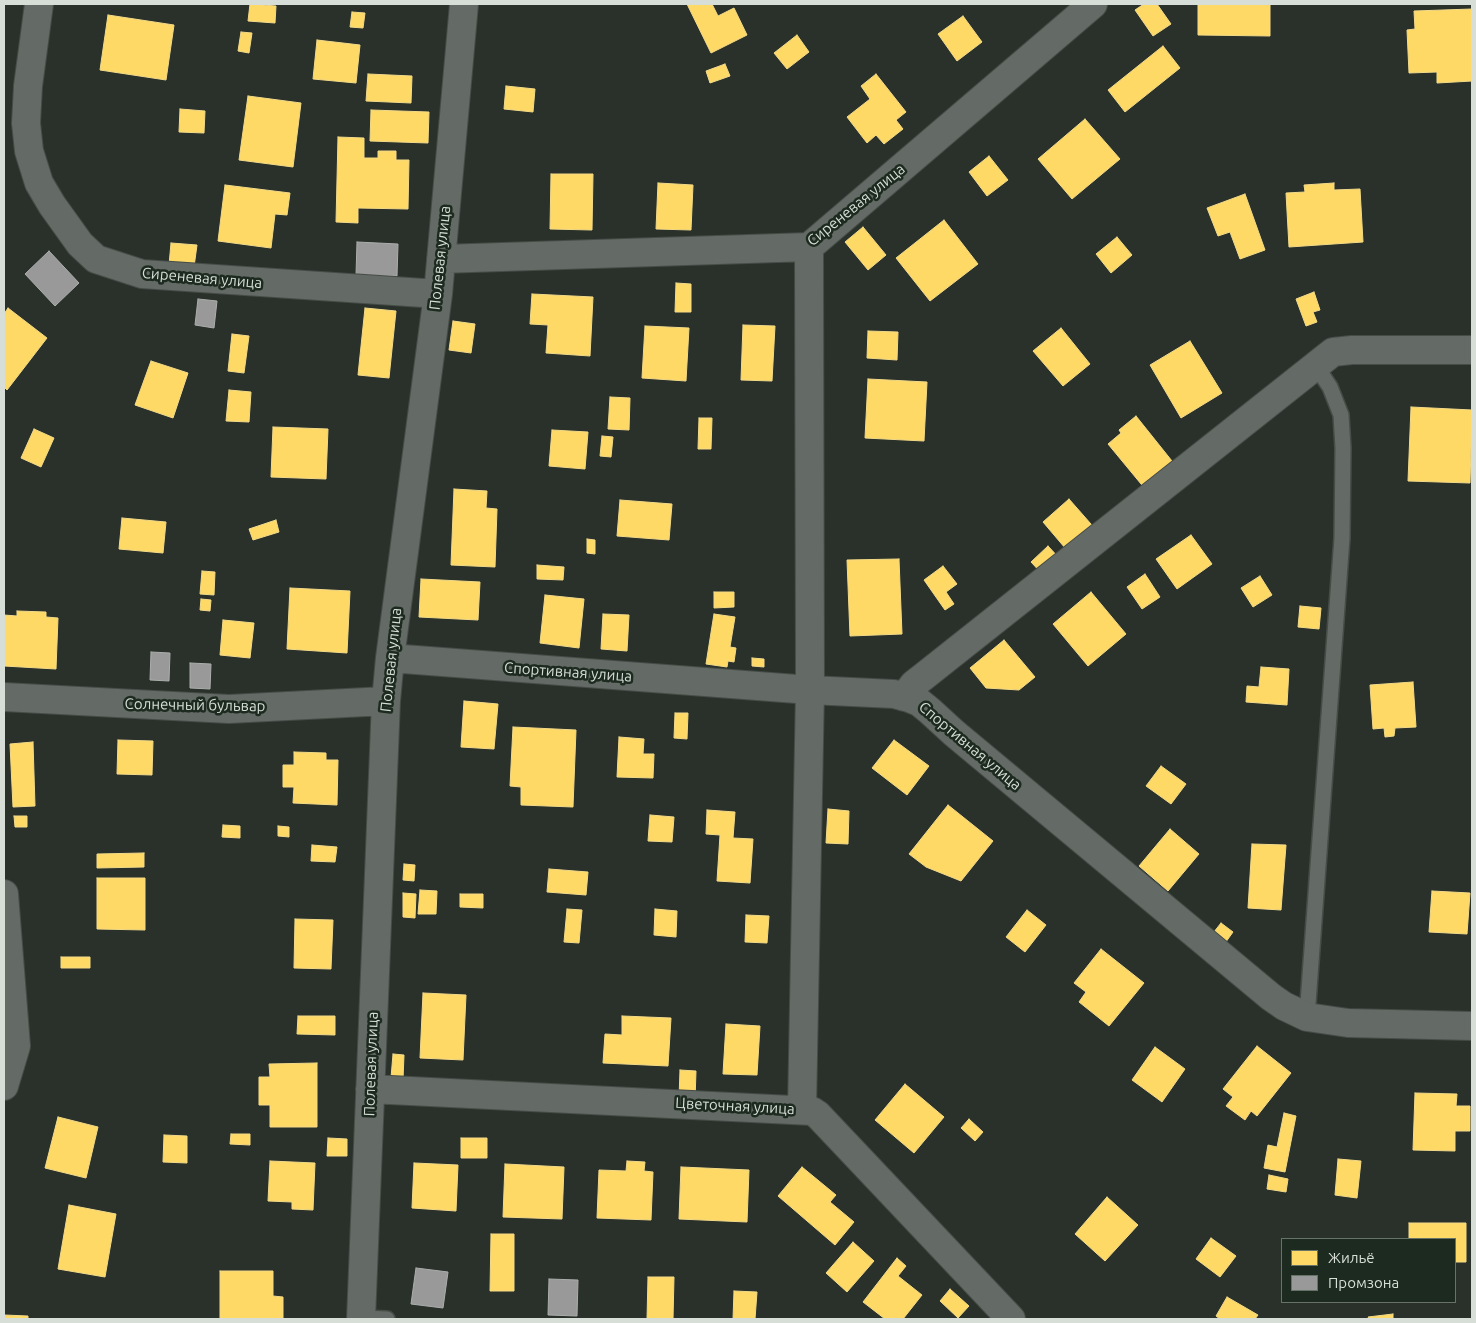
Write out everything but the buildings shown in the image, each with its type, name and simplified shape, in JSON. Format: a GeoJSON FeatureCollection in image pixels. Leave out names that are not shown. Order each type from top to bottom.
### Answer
{"type":"FeatureCollection","features":[{"type":"Feature","properties":{"kind":"street","name":"Сиреневая улица"},"geometry":{"type":"LineString","coordinates":[[39,4],[28,86],[26,123],[29,151],[39,183],[52,205],[80,244],[96,258],[142,274],[438,294]]}},
{"type":"Feature","properties":{"kind":"street","name":"Полевая улица"},"geometry":{"type":"LineString","coordinates":[[369,1319],[370,1089],[386,701],[438,294],[464,4]]}},
{"type":"Feature","properties":{"kind":"street","name":"Сиреневая улица"},"geometry":{"type":"LineString","coordinates":[[441,259],[809,247],[1093,4]]}},
{"type":"Feature","properties":{"kind":"street"},"geometry":{"type":"LineString","coordinates":[[802,1109],[810,690],[809,247]]}},
{"type":"Feature","properties":{"kind":"street"},"geometry":{"type":"LineString","coordinates":[[904,697],[914,684],[1333,352],[1352,350],[1472,350]]}},
{"type":"Feature","properties":{"kind":"street","name":"Спортивная улица"},"geometry":{"type":"LineString","coordinates":[[390,658],[810,690],[894,694],[919,702],[1284,1006],[1307,1017],[1348,1023],[1472,1026]]}},
{"type":"Feature","properties":{"kind":"street","name":"Солнечный бульвар"},"geometry":{"type":"LineString","coordinates":[[4,698],[229,709],[386,701]]}},
{"type":"Feature","properties":{"kind":"street"},"geometry":{"type":"LineString","coordinates":[[4,894],[16,1046],[4,1086]]}},
{"type":"Feature","properties":{"kind":"street","name":"Цветочная улица"},"geometry":{"type":"LineString","coordinates":[[370,1089],[802,1109],[812,1111],[818,1115],[1011,1319]]}},
{"type":"Feature","properties":{"kind":"lane"},"geometry":{"type":"LineString","coordinates":[[1307,1017],[1342,538],[1343,448],[1341,415],[1330,387],[1316,366]]}}]}
